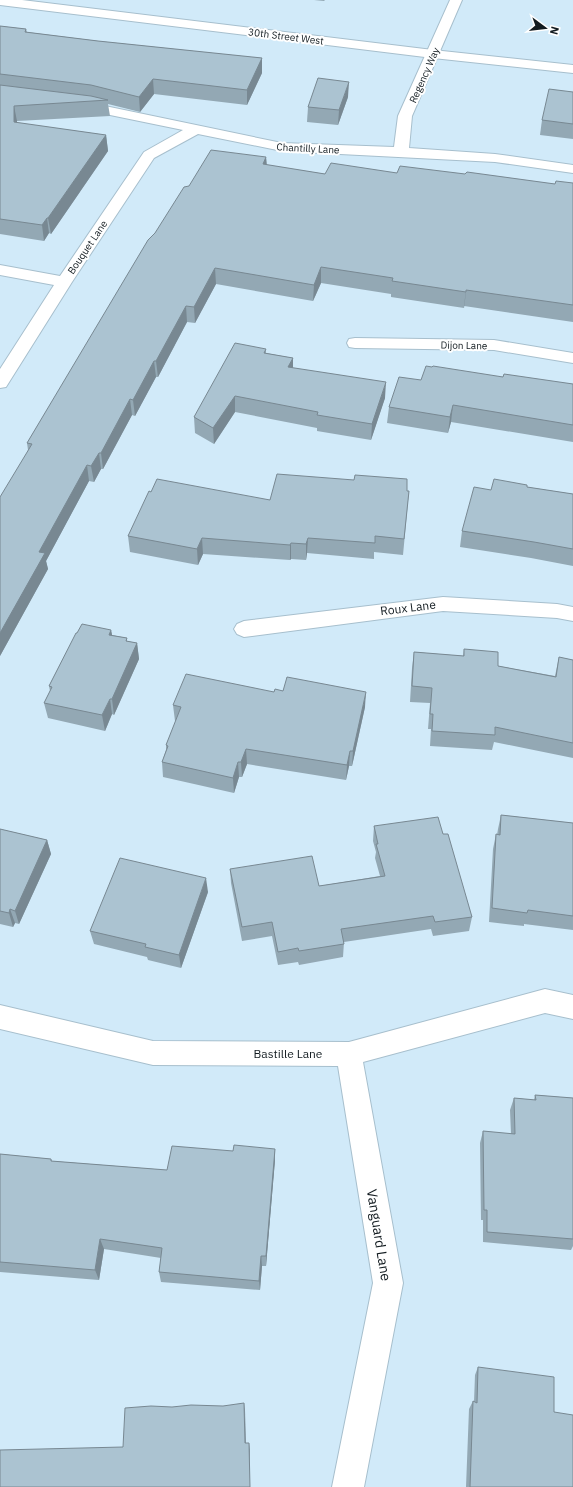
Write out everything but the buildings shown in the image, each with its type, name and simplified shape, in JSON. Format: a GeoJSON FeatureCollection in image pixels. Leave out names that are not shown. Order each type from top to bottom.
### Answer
{"type":"FeatureCollection","features":[{"type":"Feature","properties":{"kind":"street","name":"Regency Way"},"geometry":{"type":"LineString","coordinates":[[401,152],[405,116],[456,0]]}},
{"type":"Feature","properties":{"kind":"street","name":"30th Street West"},"geometry":{"type":"LineString","coordinates":[[0,2],[433,54],[573,69]]}},
{"type":"Feature","properties":{"kind":"street","name":"Chantilly Lane"},"geometry":{"type":"LineString","coordinates":[[70,103],[93,106],[194,130],[282,147],[495,158],[573,169]]}},
{"type":"Feature","properties":{"kind":"street","name":"Bouquet Lane"},"geometry":{"type":"LineString","coordinates":[[0,383],[64,282],[149,155],[194,130]]}},
{"type":"Feature","properties":{"kind":"street"},"geometry":{"type":"LineString","coordinates":[[0,270],[64,282]]}},
{"type":"Feature","properties":{"kind":"street","name":"Dijon Lane"},"geometry":{"type":"LineString","coordinates":[[354,343],[494,345],[573,358]]}},
{"type":"Feature","properties":{"kind":"street","name":"Roux Lane"},"geometry":{"type":"LineString","coordinates":[[244,629],[443,604],[557,611],[573,614]]}},
{"type":"Feature","properties":{"kind":"street","name":"Bastille Lane"},"geometry":{"type":"LineString","coordinates":[[0,1017],[153,1053],[349,1054],[545,1001],[573,1007]]}},
{"type":"Feature","properties":{"kind":"street","name":"Vanguard Lane"},"geometry":{"type":"LineString","coordinates":[[348,1487],[388,1283],[349,1054]]}}]}
